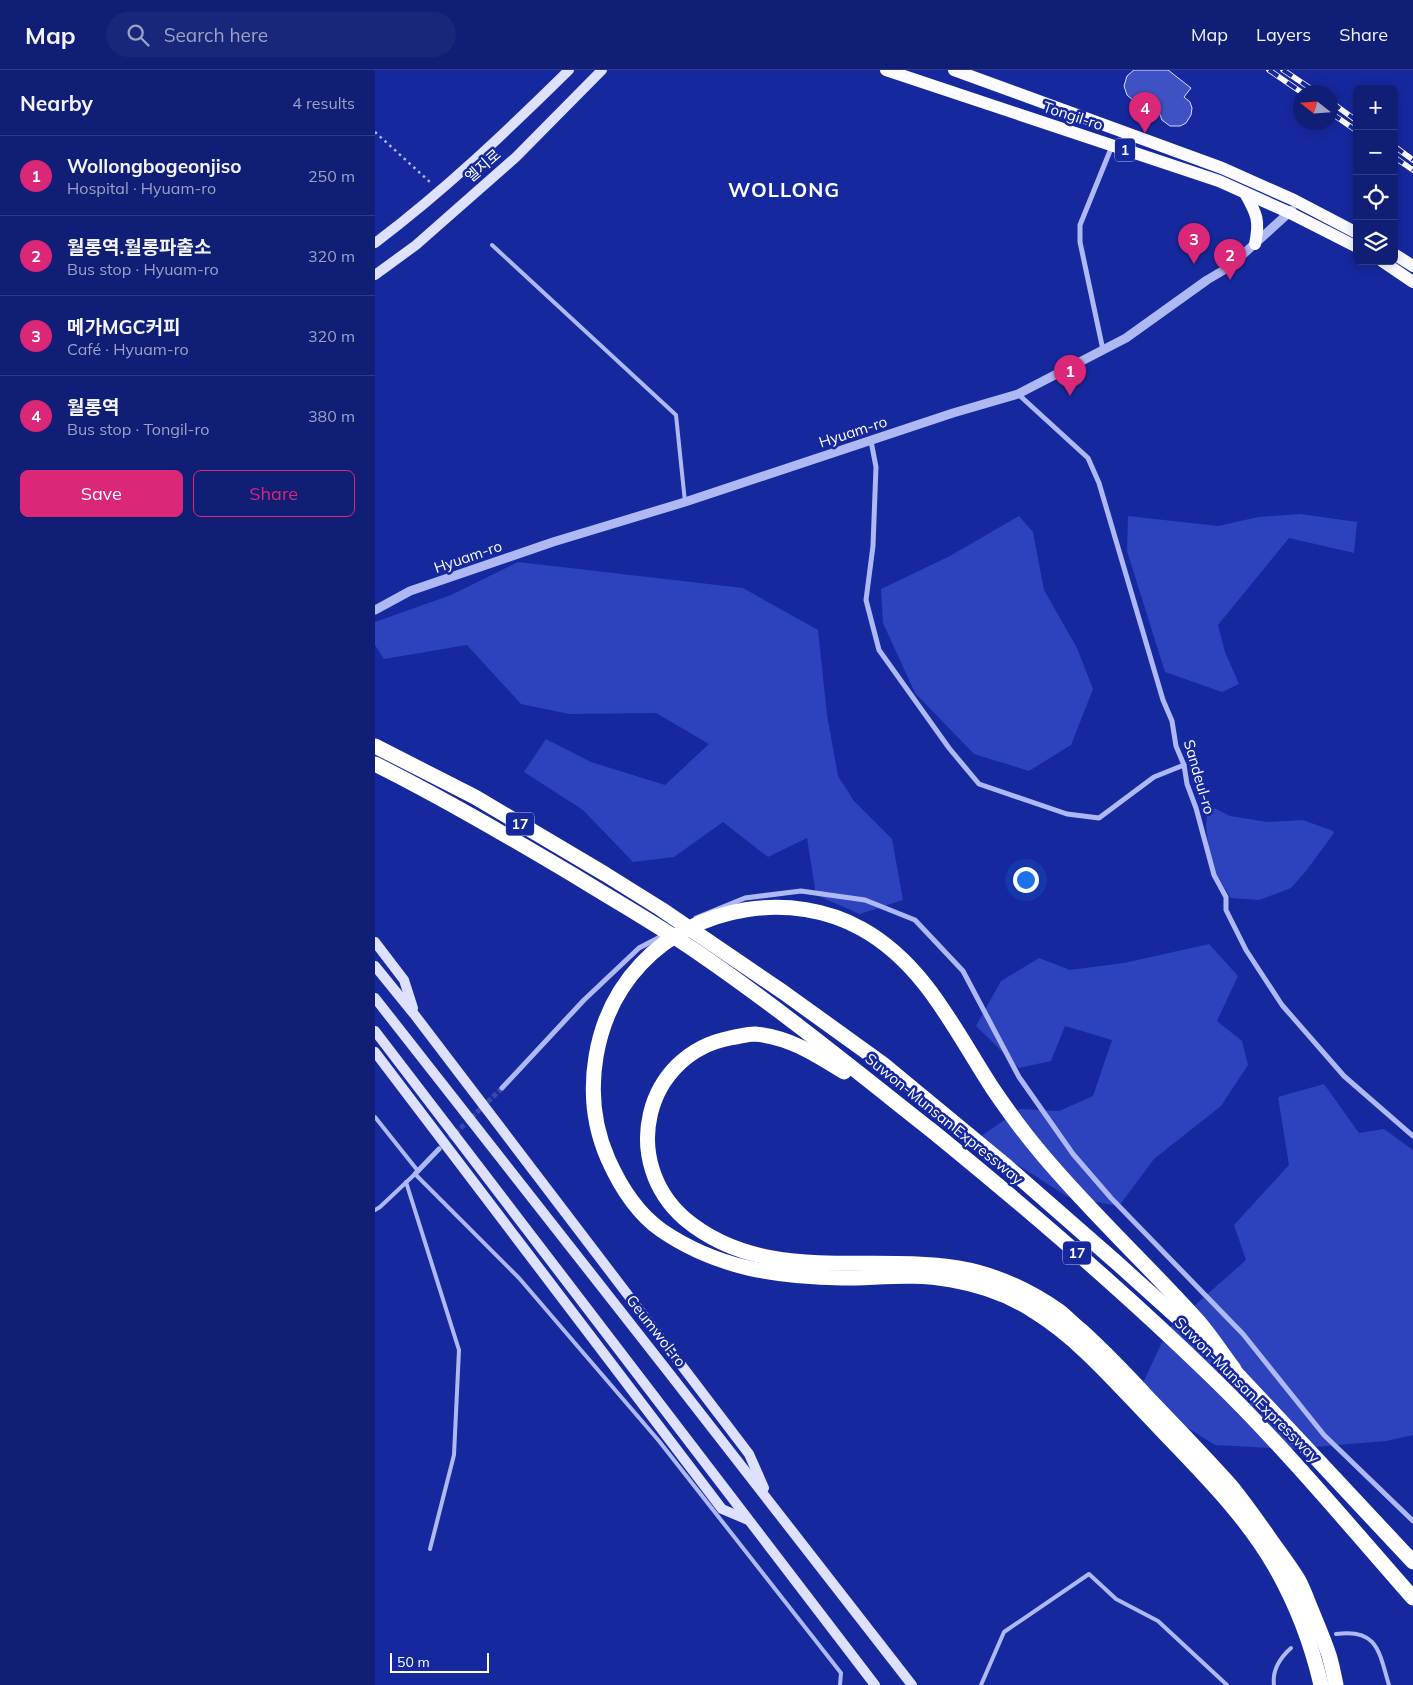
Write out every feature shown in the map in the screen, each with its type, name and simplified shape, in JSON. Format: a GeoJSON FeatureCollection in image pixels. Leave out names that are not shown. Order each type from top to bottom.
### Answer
{"type":"FeatureCollection","features":[{"type":"Feature","properties":{"kind":"highway","name":"Suwon-Munsan Expressway"},"geometry":{"type":"LineString","coordinates":[[375,746],[475,797],[661,909],[783,992],[883,1064],[1019,1177],[1234,1369],[1413,1562]]}},
{"type":"Feature","properties":{"kind":"highway","name":"Suwon-Munsan Expressway"},"geometry":{"type":"LineString","coordinates":[[375,764],[486,823],[644,918],[699,954],[786,1016],[900,1106],[1069,1244],[1216,1380],[1295,1462],[1413,1598]]}},
{"type":"Feature","properties":{"kind":"highway"},"geometry":{"type":"LineString","coordinates":[[1234,1369],[1201,1324],[1095,1215],[1038,1150],[996,1094],[935,998],[910,966],[884,943],[858,927],[814,910],[789,907],[735,911],[710,919],[681,933],[660,947],[641,964],[623,986],[608,1014],[594,1064],[593,1091],[596,1122],[602,1146],[613,1172],[631,1200],[654,1225],[679,1242],[705,1255],[747,1268],[795,1276],[844,1278],[922,1276],[951,1280],[978,1286],[1034,1310],[1090,1356],[1221,1493],[1246,1523],[1291,1594],[1309,1640],[1321,1685]]}},
{"type":"Feature","properties":{"kind":"highway"},"geometry":{"type":"LineString","coordinates":[[900,1106],[805,1048],[781,1038],[751,1034],[721,1040],[706,1045],[691,1054],[672,1071],[661,1086],[653,1103],[649,1121],[647,1140],[650,1162],[656,1181],[683,1218],[709,1236],[737,1249],[771,1258],[804,1263],[929,1264],[961,1268],[991,1276],[1022,1288],[1060,1312],[1109,1356],[1233,1488],[1251,1512],[1298,1578],[1329,1656],[1336,1685]]}},
{"type":"Feature","properties":{"kind":"main road","name":"엘지로"},"geometry":{"type":"LineString","coordinates":[[375,243],[440,191],[505,134],[569,70]]}},
{"type":"Feature","properties":{"kind":"main road","name":"엘지로"},"geometry":{"type":"LineString","coordinates":[[375,275],[416,245],[516,157],[602,70]]}},
{"type":"Feature","properties":{"kind":"main road","name":"Tongil-ro"},"geometry":{"type":"LineString","coordinates":[[886,70],[1219,181],[1290,213],[1353,245]]}},
{"type":"Feature","properties":{"kind":"main road","name":"Tongil-ro"},"geometry":{"type":"LineString","coordinates":[[954,70],[1221,168],[1299,203],[1353,231]]}},
{"type":"Feature","properties":{"kind":"main road"},"geometry":{"type":"LineString","coordinates":[[1245,193],[1253,207],[1259,226],[1255,244]]}},
{"type":"Feature","properties":{"kind":"main road"},"geometry":{"type":"LineString","coordinates":[[1398,257],[1413,266]]}},
{"type":"Feature","properties":{"kind":"main road"},"geometry":{"type":"LineString","coordinates":[[1387,265],[1413,282]]}},
{"type":"Feature","properties":{"kind":"main road"},"geometry":{"type":"LineString","coordinates":[[375,942],[404,980],[414,1014]]}},
{"type":"Feature","properties":{"kind":"main road"},"geometry":{"type":"LineString","coordinates":[[375,966],[414,1014],[749,1454],[772,1505]]}},
{"type":"Feature","properties":{"kind":"main road","name":"Geumwol-ro"},"geometry":{"type":"LineString","coordinates":[[375,998],[911,1685]]}},
{"type":"Feature","properties":{"kind":"main road"},"geometry":{"type":"LineString","coordinates":[[375,1031],[875,1685]]}},
{"type":"Feature","properties":{"kind":"main road"},"geometry":{"type":"LineString","coordinates":[[375,1052],[722,1509],[750,1522]]}},
{"type":"Feature","properties":{"kind":"street"},"geometry":{"type":"LineString","coordinates":[[1103,350],[1080,242],[1080,225],[1112,146]]}},
{"type":"Feature","properties":{"kind":"street","name":"Hyuam-ro"},"geometry":{"type":"LineString","coordinates":[[375,610],[410,591],[553,542],[685,502],[953,413],[1018,394],[1126,338],[1207,280],[1229,267],[1299,203]]}},
{"type":"Feature","properties":{"kind":"street","name":"Sandeul-ro"},"geometry":{"type":"LineString","coordinates":[[1018,394],[1088,458],[1103,498],[1163,700],[1172,721],[1176,746],[1184,765],[1187,784],[1196,808],[1214,875],[1226,897],[1226,910],[1246,950],[1282,1005],[1344,1076],[1413,1136]]}},
{"type":"Feature","properties":{"kind":"street"},"geometry":{"type":"LineString","coordinates":[[871,441],[876,467],[873,546],[866,600],[879,650],[949,748],[979,784],[1067,814],[1099,818],[1154,777],[1184,765]]}},
{"type":"Feature","properties":{"kind":"street"},"geometry":{"type":"LineString","coordinates":[[680,926],[705,913],[745,898],[801,891],[865,900],[915,920],[963,971],[1019,1077],[1073,1154],[1111,1198],[1243,1334],[1324,1435],[1413,1521]]}},
{"type":"Feature","properties":{"kind":"street"},"geometry":{"type":"LineString","coordinates":[[502,1088],[584,1000],[639,948],[672,930]]}},
{"type":"Feature","properties":{"kind":"street"},"geometry":{"type":"LineString","coordinates":[[416,1172],[439,1149]]}},
{"type":"Feature","properties":{"kind":"lane"},"geometry":{"type":"LineString","coordinates":[[492,245],[676,415],[685,502]]}},
{"type":"Feature","properties":{"kind":"lane"},"geometry":{"type":"LineString","coordinates":[[375,1117],[416,1172],[519,1278],[659,1441],[841,1673],[840,1685]]}},
{"type":"Feature","properties":{"kind":"lane"},"geometry":{"type":"LineString","coordinates":[[375,1210],[381,1207],[416,1172]]}},
{"type":"Feature","properties":{"kind":"lane"},"geometry":{"type":"LineString","coordinates":[[406,1182],[459,1350],[454,1455],[430,1549]]}},
{"type":"Feature","properties":{"kind":"lane"},"geometry":{"type":"LineString","coordinates":[[981,1685],[1004,1632],[1089,1574],[1116,1599],[1158,1622],[1227,1685]]}},
{"type":"Feature","properties":{"kind":"lane"},"geometry":{"type":"LineString","coordinates":[[1335,1634],[1359,1633],[1370,1639],[1377,1646],[1389,1685]]}},
{"type":"Feature","properties":{"kind":"lane"},"geometry":{"type":"LineString","coordinates":[[1273,1685],[1273,1678],[1278,1664],[1291,1648]]}},
{"type":"Feature","properties":{"kind":"path"},"geometry":{"type":"LineString","coordinates":[[375,132],[440,191]]}},
{"type":"Feature","properties":{"kind":"shaded area"},"geometry":{"type":"Polygon","coordinates":[[[1300,514],[1357,522],[1354,553],[1289,538],[1218,625],[1225,652],[1239,684],[1222,692],[1165,672],[1127,551],[1128,516],[1218,526],[1258,517],[1300,514]]]}},
{"type":"Feature","properties":{"kind":"shaded area"},"geometry":{"type":"Polygon","coordinates":[[[1019,516],[1033,532],[1044,590],[1077,648],[1093,689],[1071,745],[1029,771],[974,754],[915,693],[883,623],[881,589],[950,556],[1019,516]]]}},
{"type":"Feature","properties":{"kind":"shaded area"},"geometry":{"type":"Polygon","coordinates":[[[518,562],[743,588],[818,630],[827,715],[838,776],[854,801],[892,839],[903,900],[860,914],[816,895],[807,838],[768,857],[723,822],[674,857],[633,862],[583,810],[524,772],[546,739],[591,762],[665,785],[709,744],[656,713],[569,714],[521,704],[467,645],[384,659],[375,645],[375,622],[451,595],[518,562]]]}},
{"type":"Feature","properties":{"kind":"shaded area"},"geometry":{"type":"Polygon","coordinates":[[[1208,805],[1230,816],[1268,822],[1303,820],[1334,833],[1291,888],[1259,900],[1231,898],[1211,866],[1206,825],[1208,805]]]}},
{"type":"Feature","properties":{"kind":"shaded area"},"geometry":{"type":"Polygon","coordinates":[[[1209,944],[1238,976],[1217,1021],[1242,1041],[1248,1065],[1221,1106],[1154,1159],[1119,1206],[1068,1197],[977,1139],[1020,1109],[1059,1111],[1093,1096],[1112,1040],[1065,1026],[1051,1061],[1019,1068],[976,1026],[1001,981],[1039,958],[1070,970],[1124,963],[1209,944]]]}},
{"type":"Feature","properties":{"kind":"shaded area"},"geometry":{"type":"Polygon","coordinates":[[[1324,1084],[1359,1133],[1384,1129],[1413,1150],[1413,1435],[1386,1441],[1289,1449],[1215,1445],[1137,1396],[1168,1329],[1246,1260],[1234,1225],[1289,1165],[1278,1097],[1324,1084]]]}},
{"type":"Feature","properties":{"kind":"building"},"geometry":{"type":"Polygon","coordinates":[[[1134,70],[1168,70],[1191,88],[1184,97],[1190,102],[1192,108],[1191,115],[1186,123],[1180,126],[1170,126],[1162,120],[1159,112],[1148,115],[1139,111],[1134,101],[1127,95],[1124,86],[1127,76],[1134,70]]]}},
{"type":"Feature","properties":{"kind":"tunnel"},"geometry":{"type":"LineString","coordinates":[[439,1149],[502,1088]]}},
{"type":"Feature","properties":{"kind":"railway"},"geometry":{"type":"LineString","coordinates":[[1269,70],[1293,86]]}},
{"type":"Feature","properties":{"kind":"railway"},"geometry":{"type":"LineString","coordinates":[[1283,70],[1306,85]]}},
{"type":"Feature","properties":{"kind":"railway"},"geometry":{"type":"LineString","coordinates":[[1338,107],[1353,118]]}},
{"type":"Feature","properties":{"kind":"railway"},"geometry":{"type":"LineString","coordinates":[[1338,118],[1356,130]]}},
{"type":"Feature","properties":{"kind":"railway"},"geometry":{"type":"LineString","coordinates":[[1398,149],[1413,160]]}},
{"type":"Feature","properties":{"kind":"railway"},"geometry":{"type":"LineString","coordinates":[[1398,160],[1413,170]]}},
{"type":"Feature","properties":{"kind":"place","name":"월롱역"},"geometry":{"type":"Point","coordinates":[1145,133]}},
{"type":"Feature","properties":{"kind":"place","name":"메가MGC커피"},"geometry":{"type":"Point","coordinates":[1194,264]}},
{"type":"Feature","properties":{"kind":"place","name":"월롱역.월롱파출소"},"geometry":{"type":"Point","coordinates":[1230,280]}},
{"type":"Feature","properties":{"kind":"place","name":"Wollongbogeonjiso"},"geometry":{"type":"Point","coordinates":[1070,396]}},
{"type":"Feature","properties":{"kind":"district","name":"WOLLONG"},"geometry":{"type":"Point","coordinates":[784,190]}}]}
